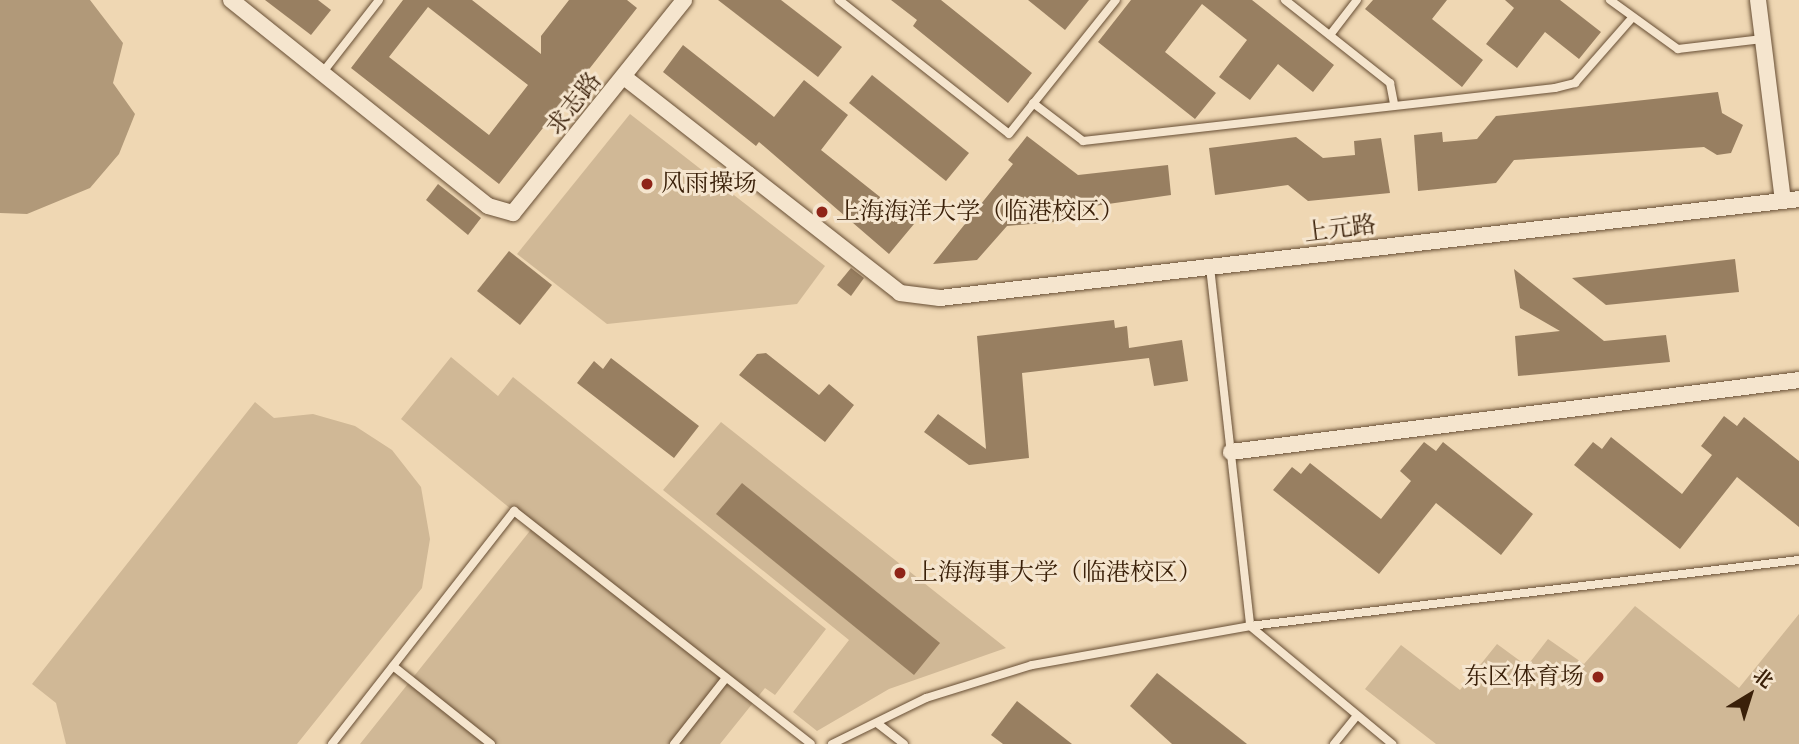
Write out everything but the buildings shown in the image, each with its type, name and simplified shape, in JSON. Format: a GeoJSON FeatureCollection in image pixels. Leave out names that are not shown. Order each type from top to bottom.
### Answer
{"type":"FeatureCollection","features":[{"type":"Feature","properties":{"kind":"street"},"geometry":{"type":"LineString","coordinates":[[231,0],[323,72]]}},
{"type":"Feature","properties":{"kind":"street","name":"求志路"},"geometry":{"type":"LineString","coordinates":[[323,72],[488,206],[513,213],[524,205],[684,0]]}},
{"type":"Feature","properties":{"kind":"street"},"geometry":{"type":"LineString","coordinates":[[1758,0],[1762,39],[1791,200]]}},
{"type":"Feature","properties":{"kind":"street","name":"上元路"},"geometry":{"type":"LineString","coordinates":[[624,77],[900,293],[940,298],[1791,200]]}},
{"type":"Feature","properties":{"kind":"street"},"geometry":{"type":"LineString","coordinates":[[1231,452],[1799,380]]}},
{"type":"Feature","properties":{"kind":"lane"},"geometry":{"type":"LineString","coordinates":[[323,72],[379,0]]}},
{"type":"Feature","properties":{"kind":"lane"},"geometry":{"type":"LineString","coordinates":[[839,0],[1009,134],[1115,0]]}},
{"type":"Feature","properties":{"kind":"lane"},"geometry":{"type":"LineString","coordinates":[[1286,0],[1390,83],[1394,104]]}},
{"type":"Feature","properties":{"kind":"lane"},"geometry":{"type":"LineString","coordinates":[[1330,35],[1357,0]]}},
{"type":"Feature","properties":{"kind":"lane"},"geometry":{"type":"LineString","coordinates":[[1610,0],[1678,49],[1762,39]]}},
{"type":"Feature","properties":{"kind":"lane"},"geometry":{"type":"LineString","coordinates":[[1033,103],[1083,141],[1575,83],[1632,18]]}},
{"type":"Feature","properties":{"kind":"lane"},"geometry":{"type":"LineString","coordinates":[[1210,267],[1250,626],[1392,744]]}},
{"type":"Feature","properties":{"kind":"lane"},"geometry":{"type":"LineString","coordinates":[[332,744],[514,511],[811,744]]}},
{"type":"Feature","properties":{"kind":"lane"},"geometry":{"type":"LineString","coordinates":[[832,744],[926,698],[1032,665],[1250,626],[1799,559]]}},
{"type":"Feature","properties":{"kind":"lane"},"geometry":{"type":"LineString","coordinates":[[393,666],[491,744]]}},
{"type":"Feature","properties":{"kind":"lane"},"geometry":{"type":"LineString","coordinates":[[674,744],[726,678]]}},
{"type":"Feature","properties":{"kind":"lane"},"geometry":{"type":"LineString","coordinates":[[1334,744],[1356,716]]}},
{"type":"Feature","properties":{"kind":"lane"},"geometry":{"type":"LineString","coordinates":[[877,723],[904,744]]}},
{"type":"Feature","properties":{"kind":"shaded area"},"geometry":{"type":"Polygon","coordinates":[[[0,0],[90,0],[123,43],[113,83],[135,114],[119,154],[90,188],[27,214],[0,213],[0,0]]]}},
{"type":"Feature","properties":{"kind":"shaded area","name":"风雨操场"},"geometry":{"type":"Polygon","coordinates":[[[630,114],[825,266],[797,304],[607,324],[517,254],[630,114]]]}},
{"type":"Feature","properties":{"kind":"shaded area"},"geometry":{"type":"Polygon","coordinates":[[[451,357],[498,396],[513,377],[826,629],[775,695],[765,688],[720,744],[360,744],[533,527],[401,419],[451,357]]]}},
{"type":"Feature","properties":{"kind":"shaded area"},"geometry":{"type":"Polygon","coordinates":[[[255,402],[274,418],[313,414],[355,426],[392,450],[421,487],[430,539],[422,588],[297,744],[66,744],[56,703],[32,684],[255,402]]]}},
{"type":"Feature","properties":{"kind":"shaded area"},"geometry":{"type":"Polygon","coordinates":[[[721,422],[1006,648],[889,689],[817,731],[793,712],[849,640],[663,490],[721,422]]]}},
{"type":"Feature","properties":{"kind":"shaded area","name":"东区体育场"},"geometry":{"type":"Polygon","coordinates":[[[1635,606],[1739,688],[1799,614],[1799,744],[1436,744],[1365,689],[1401,645],[1460,690],[1497,644],[1527,666],[1548,639],[1584,664],[1635,606]]]}},
{"type":"Feature","properties":{"kind":"place","name":"风雨操场"},"geometry":{"type":"Point","coordinates":[647,184]}},
{"type":"Feature","properties":{"kind":"place","name":"上海海洋大学（临港校区）"},"geometry":{"type":"Point","coordinates":[822,212]}},
{"type":"Feature","properties":{"kind":"place","name":"上海海事大学（临港校区）"},"geometry":{"type":"Point","coordinates":[900,573]}},
{"type":"Feature","properties":{"kind":"place","name":"东区体育场"},"geometry":{"type":"Point","coordinates":[1598,677]}}]}
